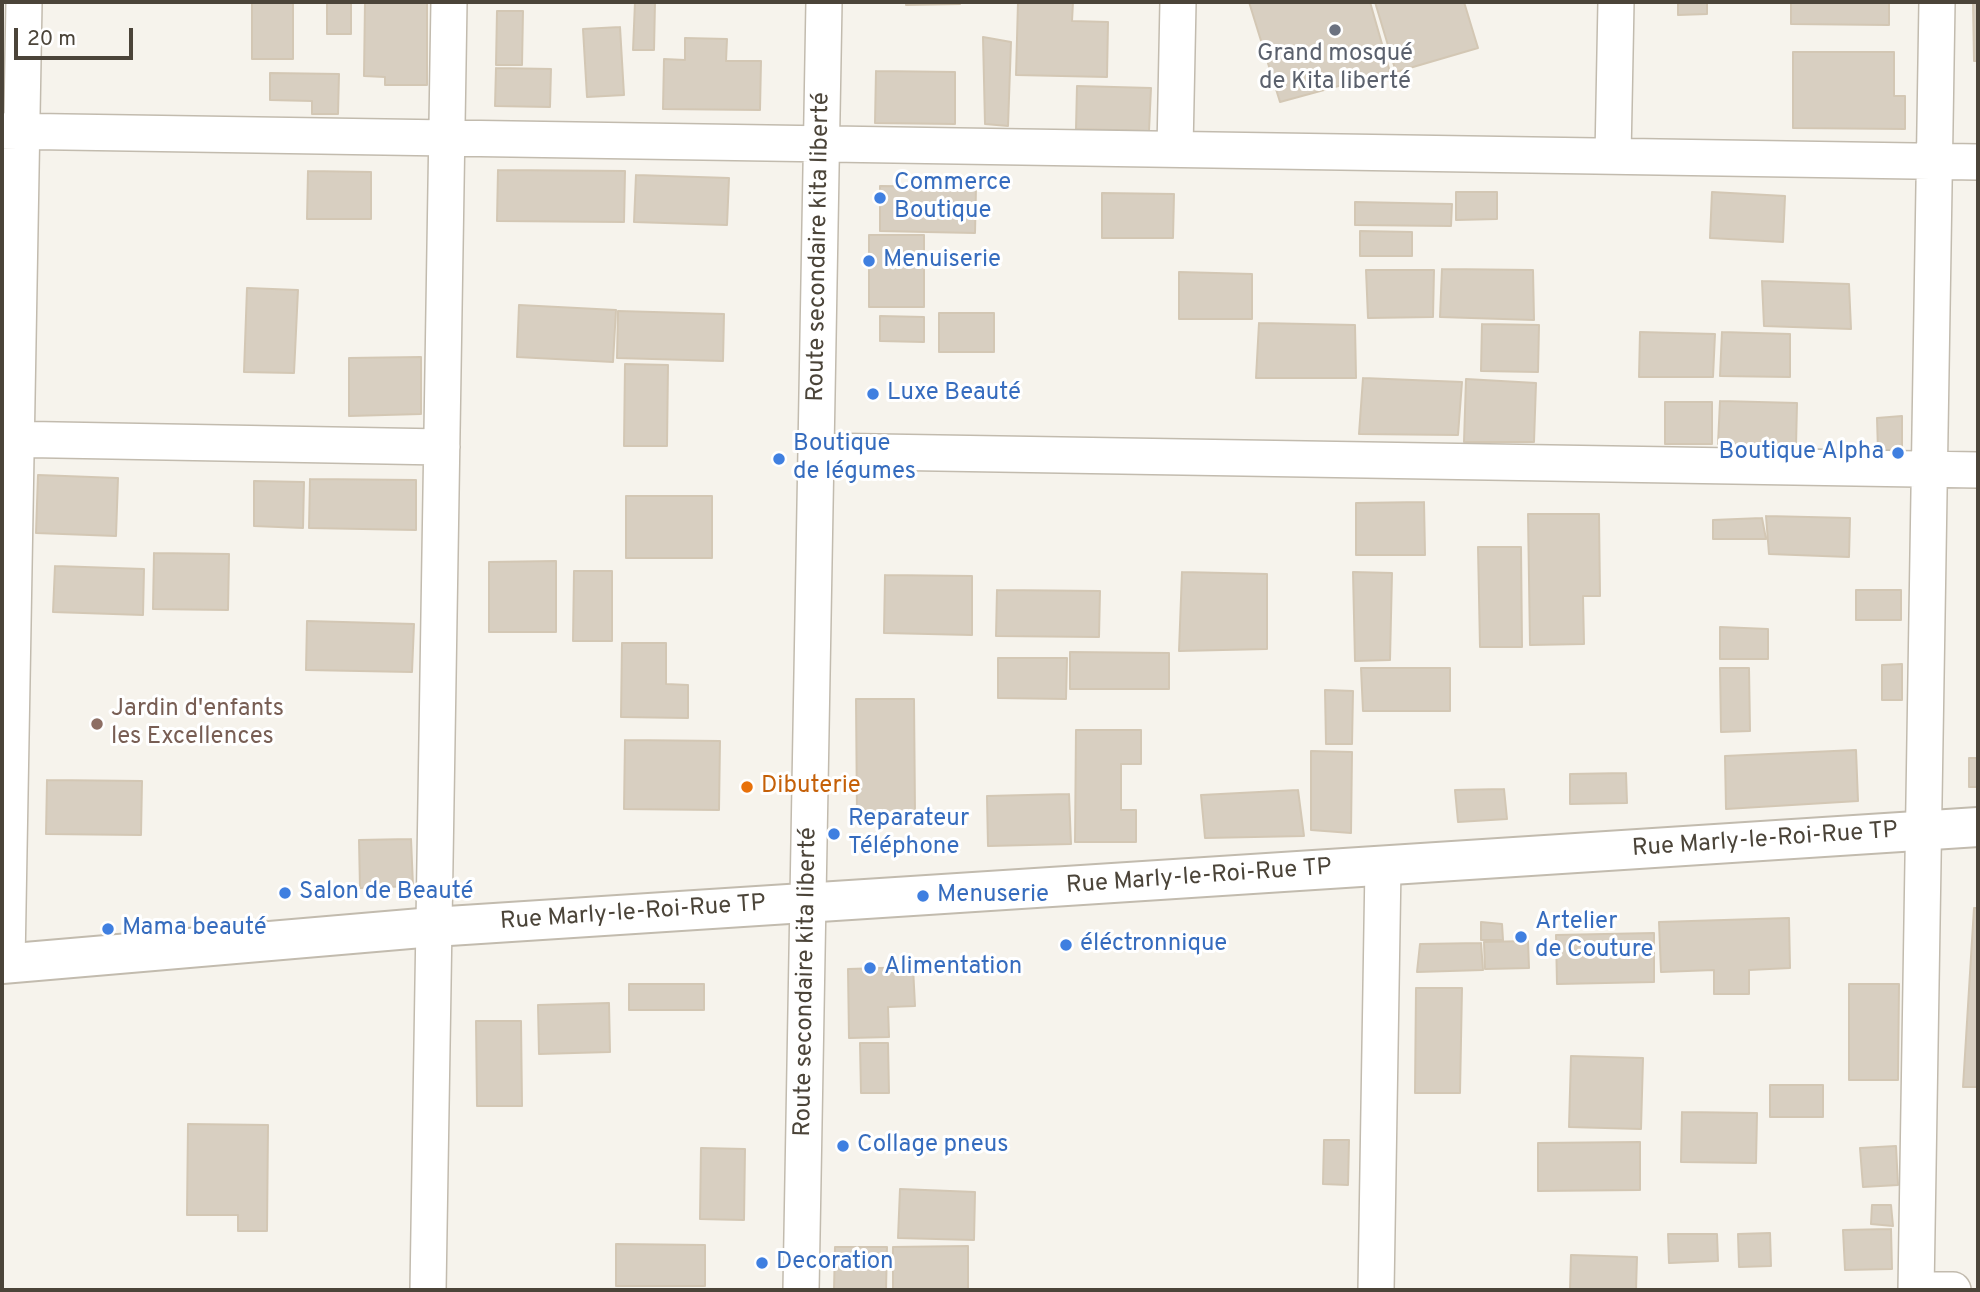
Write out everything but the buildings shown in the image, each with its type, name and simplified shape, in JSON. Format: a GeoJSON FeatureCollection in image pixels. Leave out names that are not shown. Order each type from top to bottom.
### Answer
{"type":"FeatureCollection","features":[{"type":"Feature","properties":{"kind":"street"},"geometry":{"type":"LineString","coordinates":[[4,963],[12,131],[24,2]]}},
{"type":"Feature","properties":{"kind":"street"},"geometry":{"type":"LineString","coordinates":[[428,1290],[449,2]]}},
{"type":"Feature","properties":{"kind":"street","name":"Route secondaire kita liberté"},"geometry":{"type":"LineString","coordinates":[[801,1290],[824,2]]}},
{"type":"Feature","properties":{"kind":"street"},"geometry":{"type":"LineString","coordinates":[[1175,149],[1178,2]]}},
{"type":"Feature","properties":{"kind":"street"},"geometry":{"type":"LineString","coordinates":[[1613,156],[1616,2]]}},
{"type":"Feature","properties":{"kind":"street"},"geometry":{"type":"LineString","coordinates":[[1937,2],[1916,1290],[1953,1290]]}},
{"type":"Feature","properties":{"kind":"street"},"geometry":{"type":"LineString","coordinates":[[12,131],[1978,162]]}},
{"type":"Feature","properties":{"kind":"street"},"geometry":{"type":"LineString","coordinates":[[9,440],[442,447]]}},
{"type":"Feature","properties":{"kind":"street"},"geometry":{"type":"LineString","coordinates":[[816,452],[1978,470]]}},
{"type":"Feature","properties":{"kind":"street","name":"Rue Marly-le-Roi-Rue TP"},"geometry":{"type":"LineString","coordinates":[[4,963],[433,928],[1978,827]]}},
{"type":"Feature","properties":{"kind":"street"},"geometry":{"type":"LineString","coordinates":[[1376,1290],[1383,866]]}},
{"type":"Feature","properties":{"kind":"place","name":"Grand mosqué de Kita liberté"},"geometry":{"type":"Point","coordinates":[1335,30]}},
{"type":"Feature","properties":{"kind":"place","name":"Commerce Boutique"},"geometry":{"type":"Point","coordinates":[880,198]}},
{"type":"Feature","properties":{"kind":"place","name":"Menuiserie"},"geometry":{"type":"Point","coordinates":[869,261]}},
{"type":"Feature","properties":{"kind":"place","name":"Luxe Beauté"},"geometry":{"type":"Point","coordinates":[873,394]}},
{"type":"Feature","properties":{"kind":"place","name":"Boutique Alpha"},"geometry":{"type":"Point","coordinates":[1898,453]}},
{"type":"Feature","properties":{"kind":"place","name":"Boutique de légumes"},"geometry":{"type":"Point","coordinates":[779,459]}},
{"type":"Feature","properties":{"kind":"place","name":"Jardin d'enfants les Excellences"},"geometry":{"type":"Point","coordinates":[97,724]}},
{"type":"Feature","properties":{"kind":"place","name":"Dibuterie"},"geometry":{"type":"Point","coordinates":[747,787]}},
{"type":"Feature","properties":{"kind":"place","name":"Reparateur Téléphone"},"geometry":{"type":"Point","coordinates":[834,834]}},
{"type":"Feature","properties":{"kind":"place","name":"Salon de Beauté"},"geometry":{"type":"Point","coordinates":[285,893]}},
{"type":"Feature","properties":{"kind":"place","name":"Menuserie"},"geometry":{"type":"Point","coordinates":[923,896]}},
{"type":"Feature","properties":{"kind":"place","name":"Mama beauté"},"geometry":{"type":"Point","coordinates":[108,929]}},
{"type":"Feature","properties":{"kind":"place","name":"Artelier de Couture"},"geometry":{"type":"Point","coordinates":[1521,937]}},
{"type":"Feature","properties":{"kind":"place","name":"éléctronnique"},"geometry":{"type":"Point","coordinates":[1066,945]}},
{"type":"Feature","properties":{"kind":"place","name":"Alimentation"},"geometry":{"type":"Point","coordinates":[870,968]}},
{"type":"Feature","properties":{"kind":"place","name":"Collage pneus"},"geometry":{"type":"Point","coordinates":[843,1146]}},
{"type":"Feature","properties":{"kind":"place","name":"Decoration"},"geometry":{"type":"Point","coordinates":[762,1263]}}]}
